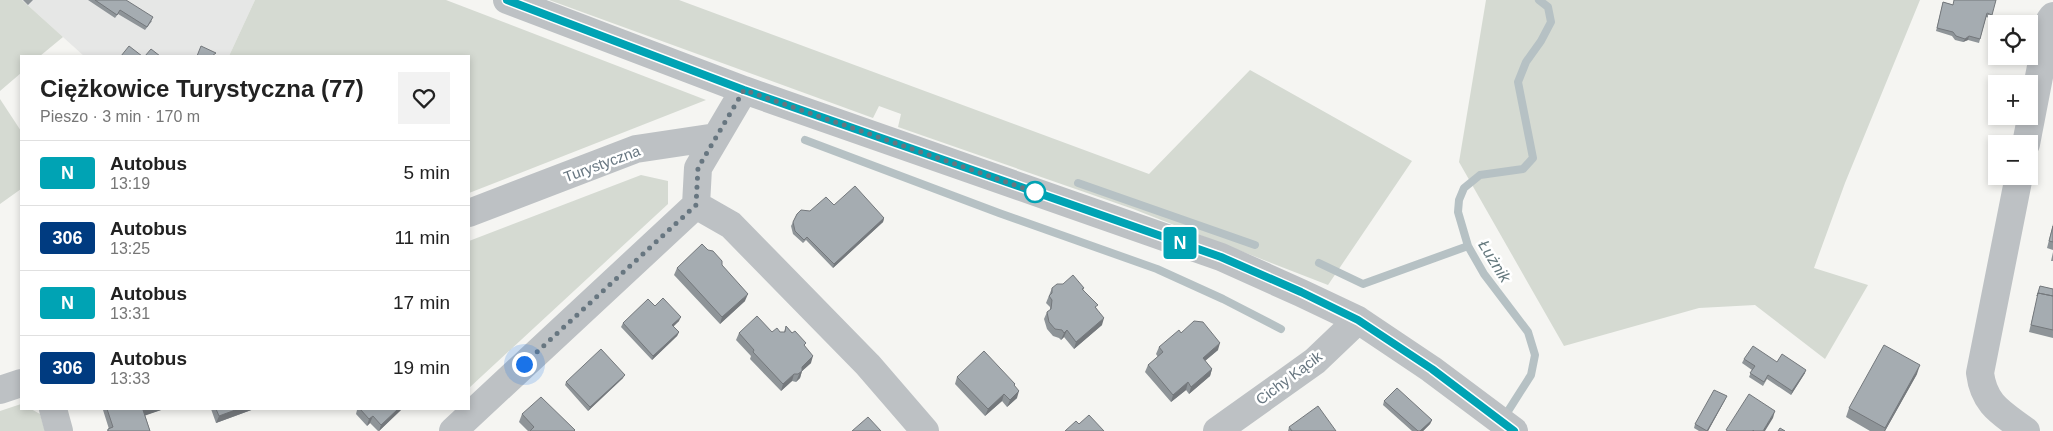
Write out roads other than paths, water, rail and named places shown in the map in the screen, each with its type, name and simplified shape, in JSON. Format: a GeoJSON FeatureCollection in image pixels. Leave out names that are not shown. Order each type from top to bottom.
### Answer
{"type":"FeatureCollection","features":[{"type":"Feature","properties":{"kind":"street"},"geometry":{"type":"LineString","coordinates":[[507,0],[744,90],[1221,257],[1301,292],[1358,320],[1432,369],[1505,424]]}},
{"type":"Feature","properties":{"kind":"street"},"geometry":{"type":"LineString","coordinates":[[2028,135],[2050,20],[2053,16]]}},
{"type":"Feature","properties":{"kind":"street"},"geometry":{"type":"LineString","coordinates":[[453,431],[696,205],[698,168],[744,90]]}},
{"type":"Feature","properties":{"kind":"street","name":"Turystyczna"},"geometry":{"type":"LineString","coordinates":[[470,213],[636,149],[716,137]]}},
{"type":"Feature","properties":{"kind":"street"},"geometry":{"type":"LineString","coordinates":[[2018,185],[1980,373],[1982,388],[1990,403],[2026,431]]}},
{"type":"Feature","properties":{"kind":"street"},"geometry":{"type":"LineString","coordinates":[[696,205],[731,225],[868,365],[925,431]]}},
{"type":"Feature","properties":{"kind":"street","name":"Cichy Kącik"},"geometry":{"type":"LineString","coordinates":[[1217,431],[1315,361],[1358,320]]}},
{"type":"Feature","properties":{"kind":"street"},"geometry":{"type":"LineString","coordinates":[[0,390],[20,383]]}},
{"type":"Feature","properties":{"kind":"street"},"geometry":{"type":"LineString","coordinates":[[53,410],[59,431]]}},
{"type":"Feature","properties":{"kind":"waterway","name":"Łużnik"},"geometry":{"type":"LineString","coordinates":[[1503,419],[1531,375],[1535,355],[1528,332],[1484,274],[1468,246],[1458,212],[1459,200],[1464,188],[1480,175],[1523,169],[1533,158],[1518,82],[1526,62],[1541,41],[1551,22],[1548,7],[1539,0]]}},
{"type":"Feature","properties":{"kind":"waterway"},"geometry":{"type":"LineString","coordinates":[[805,140],[999,213],[1157,269],[1223,299],[1281,329]]}},
{"type":"Feature","properties":{"kind":"waterway"},"geometry":{"type":"LineString","coordinates":[[1078,183],[1255,245]]}},
{"type":"Feature","properties":{"kind":"waterway"},"geometry":{"type":"LineString","coordinates":[[1319,263],[1363,284],[1468,246]]}}]}
